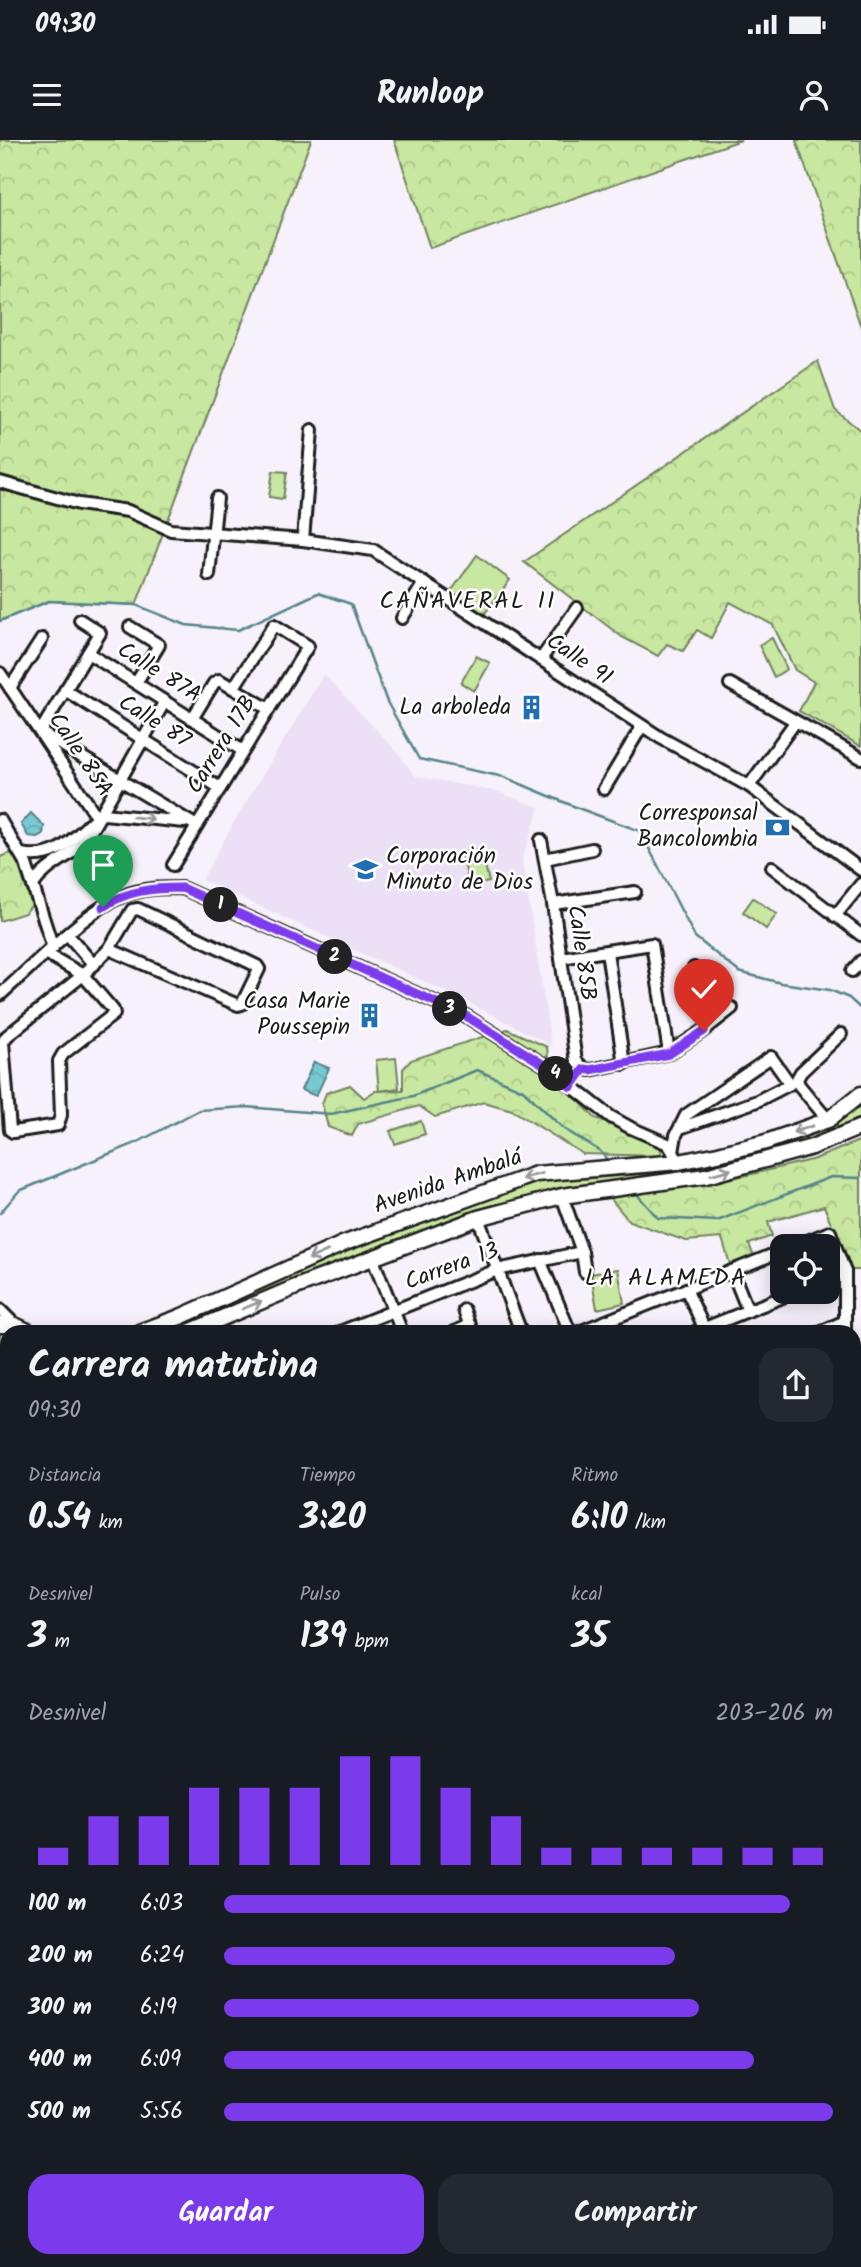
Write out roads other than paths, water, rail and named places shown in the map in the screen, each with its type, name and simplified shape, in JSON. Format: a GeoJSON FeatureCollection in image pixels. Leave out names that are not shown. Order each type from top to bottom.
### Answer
{"type":"FeatureCollection","features":[{"type":"Feature","properties":{"kind":"main road","name":"Avenida Ambalá"},"geometry":{"type":"LineString","coordinates":[[158,1325],[345,1242],[536,1174],[641,1165],[766,1142],[828,1120],[861,1094]]}},
{"type":"Feature","properties":{"kind":"main road","name":"Avenida Ambalá"},"geometry":{"type":"LineString","coordinates":[[218,1325],[372,1257],[478,1218],[562,1196],[706,1176],[812,1147],[861,1127]]}},
{"type":"Feature","properties":{"kind":"street"},"geometry":{"type":"LineString","coordinates":[[303,540],[313,430]]}},
{"type":"Feature","properties":{"kind":"street","name":"Calle 91"},"geometry":{"type":"LineString","coordinates":[[0,482],[79,504],[128,511],[171,530],[303,540],[373,550],[642,726],[749,786],[861,870]]}},
{"type":"Feature","properties":{"kind":"street"},"geometry":{"type":"LineString","coordinates":[[209,575],[216,498]]}},
{"type":"Feature","properties":{"kind":"street"},"geometry":{"type":"LineString","coordinates":[[402,618],[424,583]]}},
{"type":"Feature","properties":{"kind":"street"},"geometry":{"type":"LineString","coordinates":[[541,659],[577,608]]}},
{"type":"Feature","properties":{"kind":"street"},"geometry":{"type":"LineString","coordinates":[[80,620],[100,633],[40,732],[193,824]]}},
{"type":"Feature","properties":{"kind":"street","name":"Carrera 17B"},"geometry":{"type":"LineString","coordinates":[[173,865],[193,824],[220,788],[308,646],[274,625],[234,687]]}},
{"type":"Feature","properties":{"kind":"street"},"geometry":{"type":"LineString","coordinates":[[130,627],[159,645],[136,683]]}},
{"type":"Feature","properties":{"kind":"street"},"geometry":{"type":"LineString","coordinates":[[10,688],[42,639]]}},
{"type":"Feature","properties":{"kind":"street","name":"Calle 87A"},"geometry":{"type":"LineString","coordinates":[[88,653],[243,751]]}},
{"type":"Feature","properties":{"kind":"street","name":"Calle 85A"},"geometry":{"type":"LineString","coordinates":[[0,673],[97,817],[104,814],[193,824]]}},
{"type":"Feature","properties":{"kind":"street"},"geometry":{"type":"LineString","coordinates":[[192,719],[214,683],[219,680],[269,709]]}},
{"type":"Feature","properties":{"kind":"street"},"geometry":{"type":"LineString","coordinates":[[730,684],[793,722],[861,758]]}},
{"type":"Feature","properties":{"kind":"street","name":"Calle 87"},"geometry":{"type":"LineString","coordinates":[[65,690],[220,788]]}},
{"type":"Feature","properties":{"kind":"street"},"geometry":{"type":"LineString","coordinates":[[21,854],[53,858],[79,848],[165,701]]}},
{"type":"Feature","properties":{"kind":"street"},"geometry":{"type":"LineString","coordinates":[[749,786],[793,722]]}},
{"type":"Feature","properties":{"kind":"street"},"geometry":{"type":"LineString","coordinates":[[604,789],[642,726]]}},
{"type":"Feature","properties":{"kind":"street"},"geometry":{"type":"LineString","coordinates":[[0,820],[21,854],[33,885],[50,951],[83,975],[114,1014],[63,1054],[59,1061],[61,1115],[58,1125],[11,1131],[4,1042],[7,1036],[83,975],[94,965],[109,949],[130,912],[138,909],[259,969],[242,1004],[238,1005],[109,949]]}},
{"type":"Feature","properties":{"kind":"street","name":"Calle 85B"},"geometry":{"type":"LineString","coordinates":[[541,840],[580,1065]]}},
{"type":"Feature","properties":{"kind":"street"},"geometry":{"type":"LineString","coordinates":[[545,859],[592,849]]}},
{"type":"Feature","properties":{"kind":"street"},"geometry":{"type":"LineString","coordinates":[[33,885],[53,858]]}},
{"type":"Feature","properties":{"kind":"street"},"geometry":{"type":"LineString","coordinates":[[772,867],[861,935]]}},
{"type":"Feature","properties":{"kind":"street"},"geometry":{"type":"LineString","coordinates":[[835,916],[861,884]]}},
{"type":"Feature","properties":{"kind":"street"},"geometry":{"type":"LineString","coordinates":[[0,995],[110,902],[135,892],[182,888],[466,1016],[546,1066],[611,1117],[663,1140],[676,1157]]}},
{"type":"Feature","properties":{"kind":"street"},"geometry":{"type":"LineString","coordinates":[[553,904],[635,891]]}},
{"type":"Feature","properties":{"kind":"street"},"geometry":{"type":"LineString","coordinates":[[68,935],[94,965]]}},
{"type":"Feature","properties":{"kind":"street"},"geometry":{"type":"LineString","coordinates":[[561,958],[652,944],[669,1054]]}},
{"type":"Feature","properties":{"kind":"street"},"geometry":{"type":"LineString","coordinates":[[68,965],[81,950]]}},
{"type":"Feature","properties":{"kind":"street"},"geometry":{"type":"LineString","coordinates":[[607,952],[624,1063]]}},
{"type":"Feature","properties":{"kind":"street"},"geometry":{"type":"LineString","coordinates":[[852,971],[861,961]]}},
{"type":"Feature","properties":{"kind":"street"},"geometry":{"type":"LineString","coordinates":[[694,968],[708,1027]]}},
{"type":"Feature","properties":{"kind":"street"},"geometry":{"type":"LineString","coordinates":[[568,1084],[580,1065],[590,1070],[669,1054],[732,1008]]}},
{"type":"Feature","properties":{"kind":"street"},"geometry":{"type":"LineString","coordinates":[[828,1120],[797,1079],[841,1034]]}},
{"type":"Feature","properties":{"kind":"street"},"geometry":{"type":"LineString","coordinates":[[676,1157],[678,1131],[686,1115],[771,1057],[789,1084],[757,1101],[678,1131]]}},
{"type":"Feature","properties":{"kind":"street"},"geometry":{"type":"LineString","coordinates":[[562,1196],[582,1252],[585,1272]]}},
{"type":"Feature","properties":{"kind":"street"},"geometry":{"type":"LineString","coordinates":[[478,1218],[518,1325]]}},
{"type":"Feature","properties":{"kind":"street","name":"Carrera 13"},"geometry":{"type":"LineString","coordinates":[[358,1325],[497,1270],[582,1252]]}},
{"type":"Feature","properties":{"kind":"street"},"geometry":{"type":"LineString","coordinates":[[596,1325],[770,1256]]}},
{"type":"Feature","properties":{"kind":"street"},"geometry":{"type":"LineString","coordinates":[[372,1257],[399,1325]]}},
{"type":"Feature","properties":{"kind":"street"},"geometry":{"type":"LineString","coordinates":[[840,1259],[845,1272],[845,1325]]}},
{"type":"Feature","properties":{"kind":"street"},"geometry":{"type":"LineString","coordinates":[[540,1260],[567,1325]]}},
{"type":"Feature","properties":{"kind":"street"},"geometry":{"type":"LineString","coordinates":[[732,1271],[747,1311]]}},
{"type":"Feature","properties":{"kind":"street"},"geometry":{"type":"LineString","coordinates":[[840,1274],[845,1272]]}},
{"type":"Feature","properties":{"kind":"street"},"geometry":{"type":"LineString","coordinates":[[686,1289],[699,1325]]}},
{"type":"Feature","properties":{"kind":"street"},"geometry":{"type":"LineString","coordinates":[[715,1325],[770,1302]]}},
{"type":"Feature","properties":{"kind":"street"},"geometry":{"type":"LineString","coordinates":[[0,1310],[7,1325]]}},
{"type":"Feature","properties":{"kind":"street"},"geometry":{"type":"LineString","coordinates":[[464,1310],[470,1325]]}},
{"type":"Feature","properties":{"kind":"water"},"geometry":{"type":"Polygon","coordinates":[[[31,813],[44,826],[43,834],[37,837],[28,836],[21,824],[31,813]]]}},
{"type":"Feature","properties":{"kind":"water"},"geometry":{"type":"Polygon","coordinates":[[[314,1062],[329,1068],[316,1096],[301,1090],[314,1062]]]}},
{"type":"Feature","properties":{"kind":"waterway"},"geometry":{"type":"LineString","coordinates":[[0,621],[49,601],[136,605],[186,625],[238,630],[318,593],[351,604],[387,702],[419,759],[504,777],[640,831],[695,937],[739,972],[781,983],[830,990],[849,998],[861,1009]]}},
{"type":"Feature","properties":{"kind":"waterway"},"geometry":{"type":"LineString","coordinates":[[0,1213],[19,1191],[138,1142],[199,1110],[246,1107],[331,1114],[413,1096],[477,1070],[523,1090],[564,1129],[600,1151],[609,1162]]}},
{"type":"Feature","properties":{"kind":"waterway"},"geometry":{"type":"LineString","coordinates":[[634,1191],[658,1218],[717,1221],[831,1177],[861,1178]]}},
{"type":"Feature","properties":{"kind":"place","name":"La arboleda"},"geometry":{"type":"Point","coordinates":[531,708]}},
{"type":"Feature","properties":{"kind":"place","name":"Corresponsal Bancolombia"},"geometry":{"type":"Point","coordinates":[778,827]}},
{"type":"Feature","properties":{"kind":"place","name":"Corporación Minuto de Dios"},"geometry":{"type":"Point","coordinates":[366,870]}},
{"type":"Feature","properties":{"kind":"place","name":"Casa Marie Poussepin"},"geometry":{"type":"Point","coordinates":[370,1015]}},
{"type":"Feature","properties":{"kind":"district","name":"CAÑAVERAL II"},"geometry":{"type":"Point","coordinates":[468,601]}},
{"type":"Feature","properties":{"kind":"district","name":"LA ALAMEDA"},"geometry":{"type":"Point","coordinates":[666,1278]}}]}
